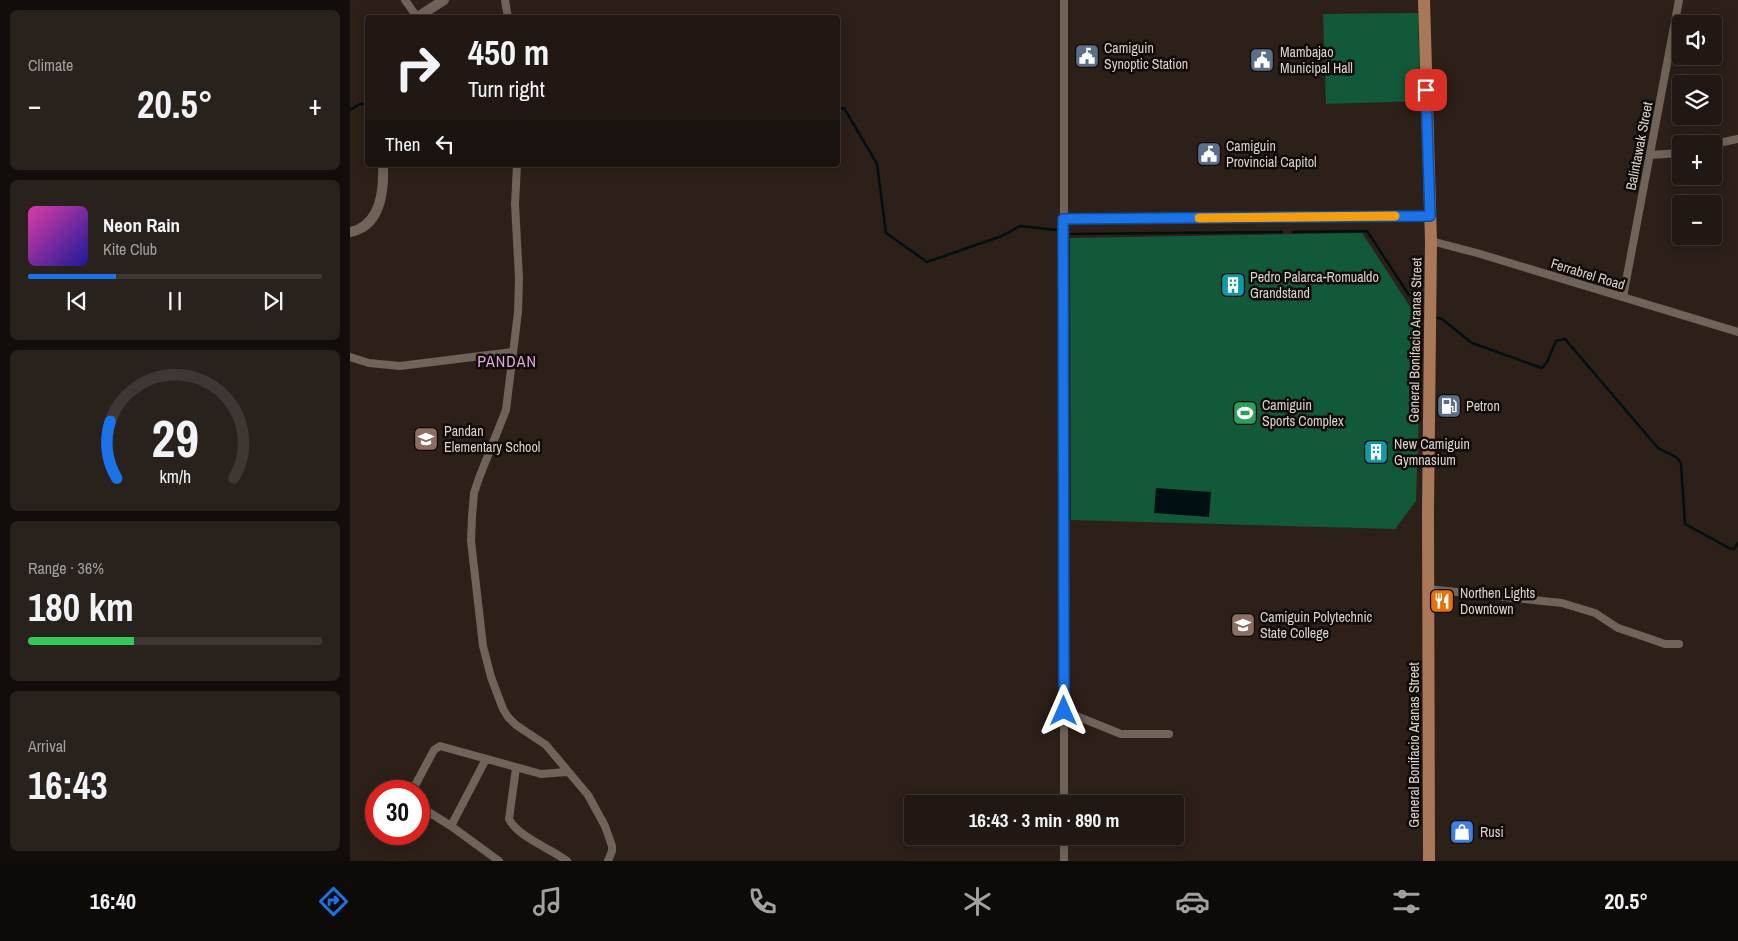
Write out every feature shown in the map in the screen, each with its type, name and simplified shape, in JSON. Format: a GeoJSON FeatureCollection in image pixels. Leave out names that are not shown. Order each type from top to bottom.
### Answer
{"type":"FeatureCollection","features":[{"type":"Feature","properties":{"kind":"main road","name":"General Bonifacio Aranas Street"},"geometry":{"type":"LineString","coordinates":[[1424,0],[1431,241],[1428,589],[1429,861]]}},
{"type":"Feature","properties":{"kind":"street"},"geometry":{"type":"LineString","coordinates":[[405,0],[415,15]]}},
{"type":"Feature","properties":{"kind":"street"},"geometry":{"type":"LineString","coordinates":[[419,15],[444,0]]}},
{"type":"Feature","properties":{"kind":"street"},"geometry":{"type":"LineString","coordinates":[[505,0],[508,15]]}},
{"type":"Feature","properties":{"kind":"street"},"geometry":{"type":"LineString","coordinates":[[1064,0],[1064,795]]}},
{"type":"Feature","properties":{"kind":"street","name":"Balintawak Street"},"geometry":{"type":"LineString","coordinates":[[1623,297],[1679,0]]}},
{"type":"Feature","properties":{"kind":"street"},"geometry":{"type":"LineString","coordinates":[[1722,142],[1738,139]]}},
{"type":"Feature","properties":{"kind":"street"},"geometry":{"type":"LineString","coordinates":[[1650,155],[1672,154]]}},
{"type":"Feature","properties":{"kind":"street"},"geometry":{"type":"LineString","coordinates":[[350,232],[356,231],[368,224],[379,205],[384,184],[383,167]]}},
{"type":"Feature","properties":{"kind":"street"},"geometry":{"type":"LineString","coordinates":[[517,167],[515,204],[519,278],[518,312],[506,410],[474,493],[470,541],[483,646],[491,677],[503,709],[516,725],[546,746],[588,795],[605,826],[612,846],[608,861]]}},
{"type":"Feature","properties":{"kind":"street"},"geometry":{"type":"LineString","coordinates":[[1063,219],[1430,216]]}},
{"type":"Feature","properties":{"kind":"street","name":"Ferrabrel Road"},"geometry":{"type":"LineString","coordinates":[[1431,241],[1477,253],[1738,332]]}},
{"type":"Feature","properties":{"kind":"street"},"geometry":{"type":"LineString","coordinates":[[350,357],[369,363],[400,366],[513,352]]}},
{"type":"Feature","properties":{"kind":"street"},"geometry":{"type":"LineString","coordinates":[[1428,589],[1562,603],[1595,613],[1618,628],[1665,644],[1679,644]]}},
{"type":"Feature","properties":{"kind":"street"},"geometry":{"type":"LineString","coordinates":[[1064,711],[1121,734],[1169,734]]}},
{"type":"Feature","properties":{"kind":"street"},"geometry":{"type":"LineString","coordinates":[[418,780],[437,747],[440,746],[541,774],[567,772]]}},
{"type":"Feature","properties":{"kind":"street"},"geometry":{"type":"LineString","coordinates":[[451,826],[486,759]]}},
{"type":"Feature","properties":{"kind":"street"},"geometry":{"type":"LineString","coordinates":[[516,768],[509,818],[511,823],[520,832],[567,861]]}},
{"type":"Feature","properties":{"kind":"street"},"geometry":{"type":"LineString","coordinates":[[430,813],[499,861]]}},
{"type":"Feature","properties":{"kind":"street"},"geometry":{"type":"LineString","coordinates":[[1064,845],[1064,861]]}},
{"type":"Feature","properties":{"kind":"green space"},"geometry":{"type":"Polygon","coordinates":[[[1418,13],[1420,101],[1326,104],[1323,14],[1418,13]]]}},
{"type":"Feature","properties":{"kind":"green space","name":"Camiguin Sports Complex"},"geometry":{"type":"Polygon","coordinates":[[[1362,233],[1422,325],[1416,501],[1395,529],[1071,520],[1070,238],[1362,233]]]}},
{"type":"Feature","properties":{"kind":"shaded area"},"geometry":{"type":"Polygon","coordinates":[[[1156,488],[1211,492],[1209,517],[1154,513],[1156,488]]]}},
{"type":"Feature","properties":{"kind":"waterway"},"geometry":{"type":"LineString","coordinates":[[350,110],[360,104],[365,104]]}},
{"type":"Feature","properties":{"kind":"waterway"},"geometry":{"type":"LineString","coordinates":[[840,109],[844,108],[877,164],[886,233],[927,262],[1002,236],[1020,226],[1057,230]]}},
{"type":"Feature","properties":{"kind":"waterway"},"geometry":{"type":"LineString","coordinates":[[1293,232],[1367,231],[1409,295]]}},
{"type":"Feature","properties":{"kind":"waterway"},"geometry":{"type":"LineString","coordinates":[[1071,234],[1282,232]]}},
{"type":"Feature","properties":{"kind":"waterway"},"geometry":{"type":"LineString","coordinates":[[1415,304],[1425,316]]}},
{"type":"Feature","properties":{"kind":"waterway"},"geometry":{"type":"LineString","coordinates":[[1433,317],[1442,319],[1472,343],[1542,368],[1547,362],[1556,341],[1565,339],[1658,448],[1676,457],[1681,463],[1685,524],[1729,548],[1734,549],[1738,543]]}},
{"type":"Feature","properties":{"kind":"slow traffic"},"geometry":{"type":"LineString","coordinates":[[1199,218],[1395,216]]}},
{"type":"Feature","properties":{"kind":"place","name":"Camiguin Synoptic Station"},"geometry":{"type":"Point","coordinates":[1087,56]}},
{"type":"Feature","properties":{"kind":"place","name":"Mambajao Municipal Hall"},"geometry":{"type":"Point","coordinates":[1262,60]}},
{"type":"Feature","properties":{"kind":"place","name":"Camiguin Provincial Capitol"},"geometry":{"type":"Point","coordinates":[1209,154]}},
{"type":"Feature","properties":{"kind":"place","name":"Pedro Palarca-Romualdo Grandstand"},"geometry":{"type":"Point","coordinates":[1233,285]}},
{"type":"Feature","properties":{"kind":"place","name":"Petron"},"geometry":{"type":"Point","coordinates":[1449,406]}},
{"type":"Feature","properties":{"kind":"place","name":"Camiguin Sports Complex"},"geometry":{"type":"Point","coordinates":[1245,413]}},
{"type":"Feature","properties":{"kind":"place","name":"Pandan Elementary School"},"geometry":{"type":"Point","coordinates":[426,439]}},
{"type":"Feature","properties":{"kind":"place","name":"New Camiguin Gymnasium"},"geometry":{"type":"Point","coordinates":[1376,452]}},
{"type":"Feature","properties":{"kind":"place","name":"Northen Lights Downtown"},"geometry":{"type":"Point","coordinates":[1442,601]}},
{"type":"Feature","properties":{"kind":"place","name":"Camiguin Polytechnic State College"},"geometry":{"type":"Point","coordinates":[1243,625]}},
{"type":"Feature","properties":{"kind":"place","name":"Rusi"},"geometry":{"type":"Point","coordinates":[1462,832]}},
{"type":"Feature","properties":{"kind":"district","name":"PANDAN"},"geometry":{"type":"Point","coordinates":[507,361]}},
{"type":"Feature","properties":{"kind":"route"},"geometry":{"type":"LineString","coordinates":[[1064,711],[1065,361],[1063,219],[1430,216],[1426,90]]}}]}
